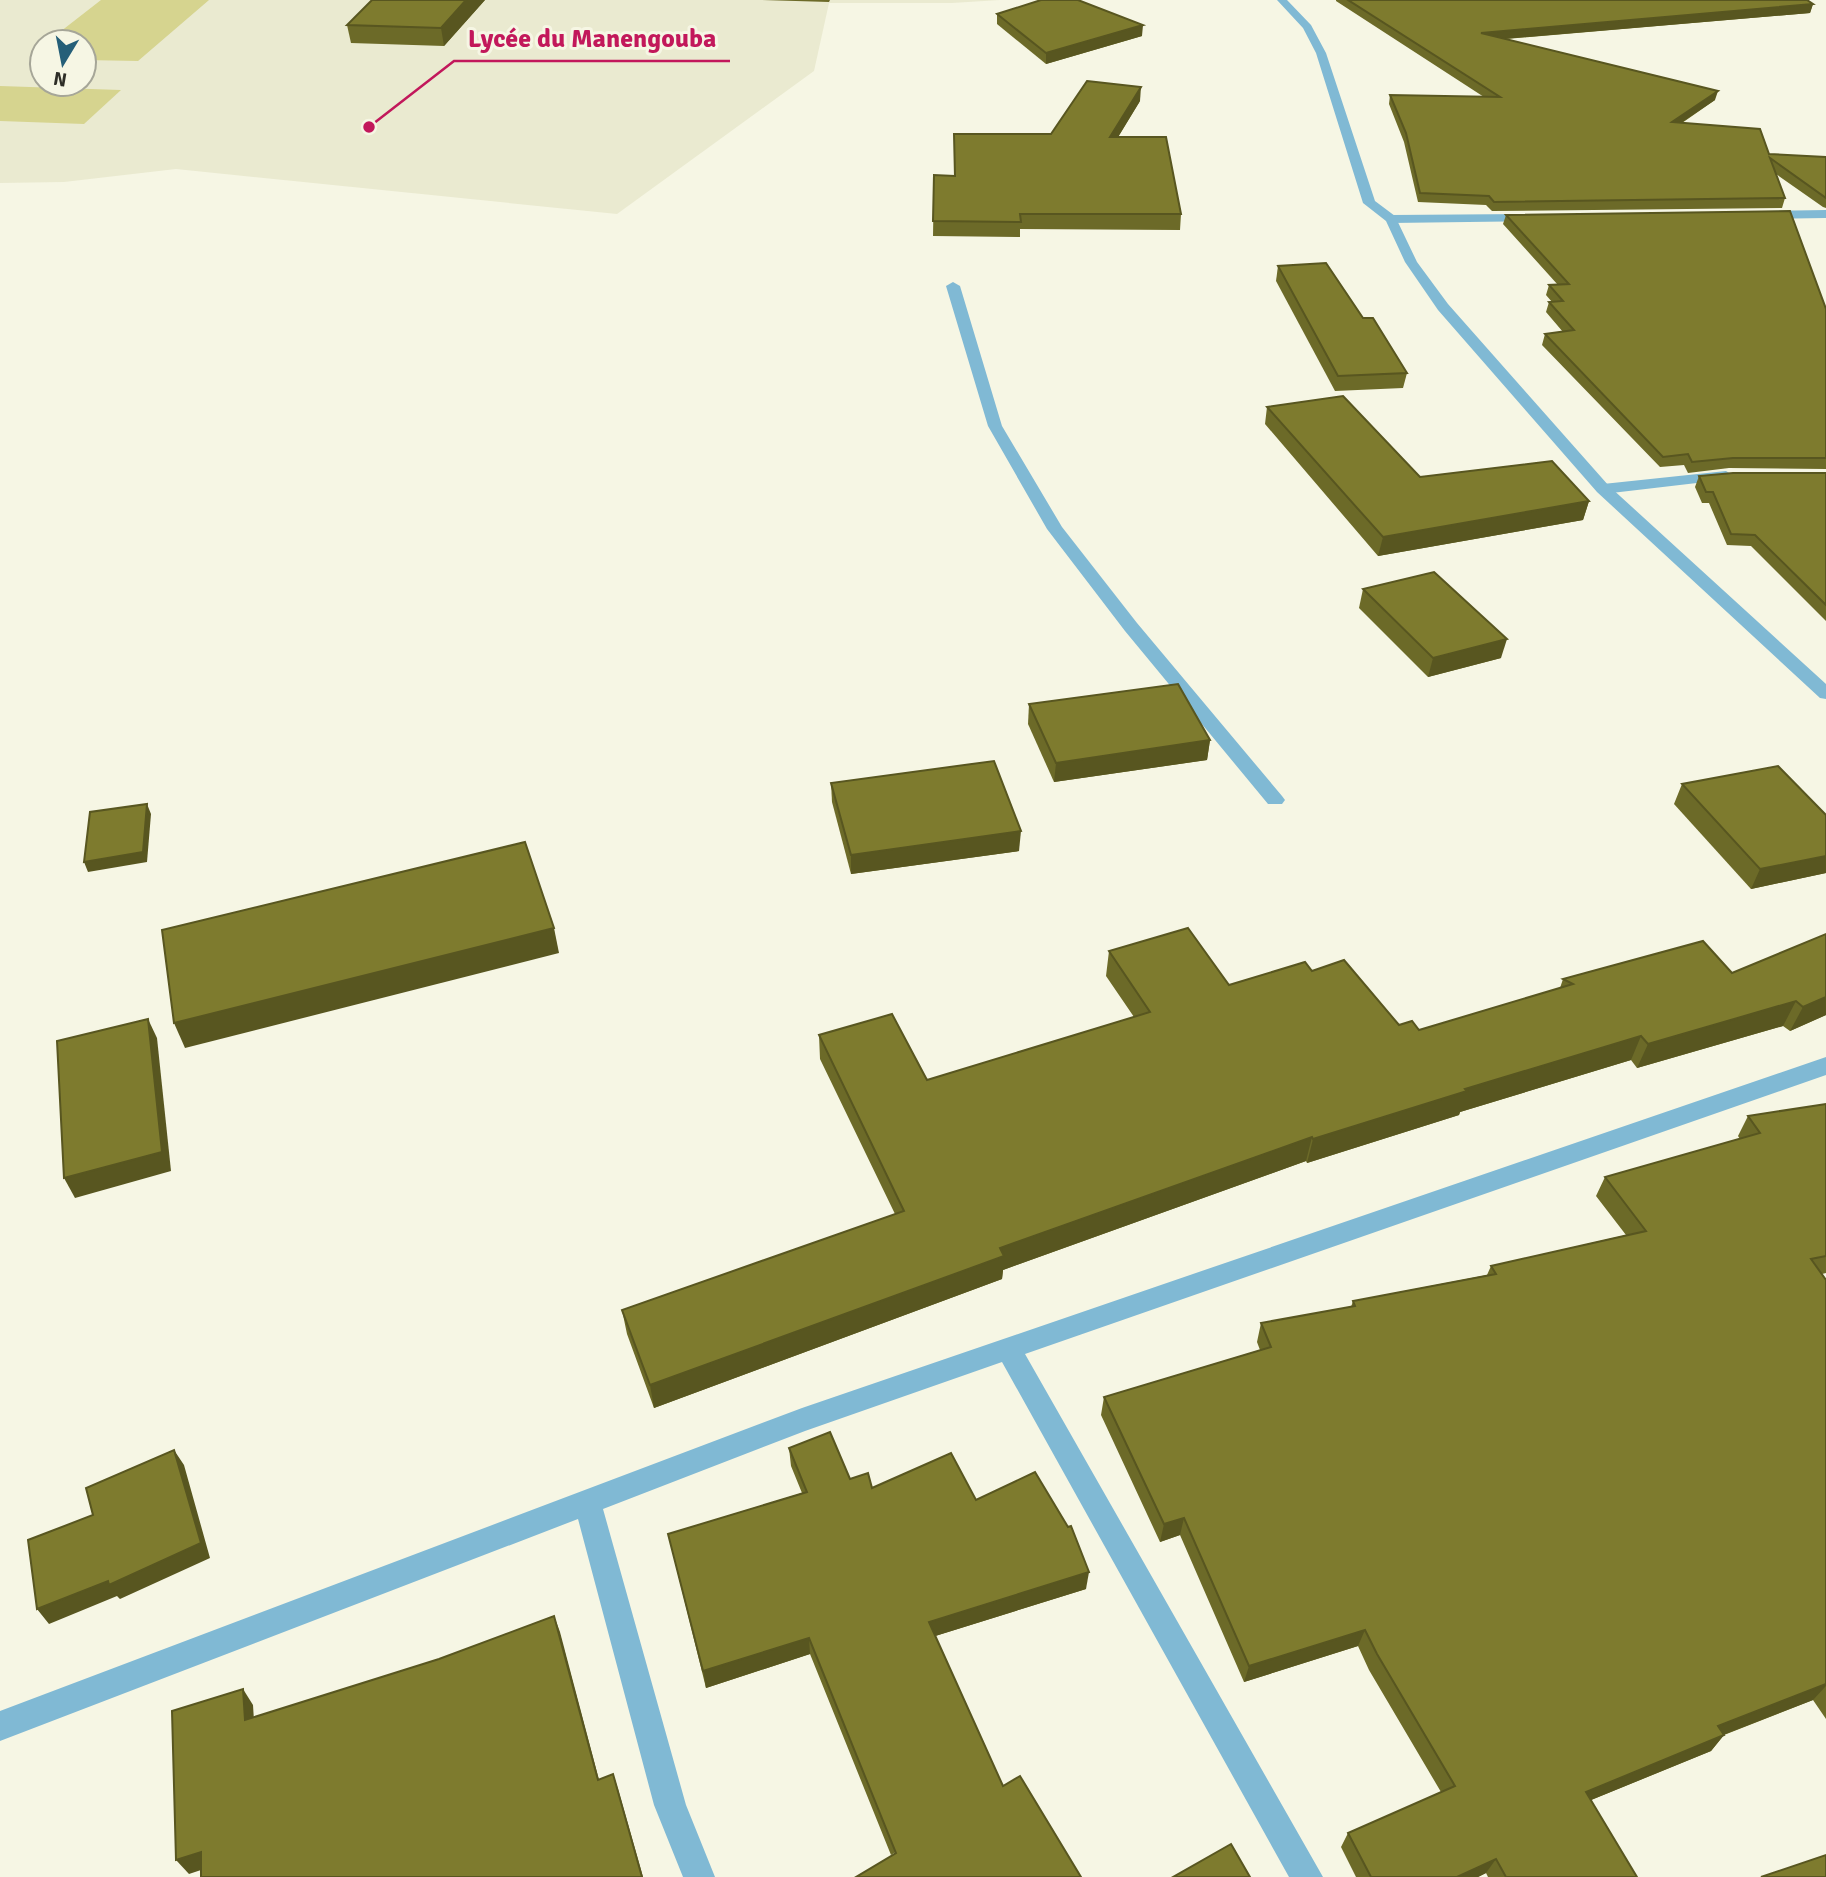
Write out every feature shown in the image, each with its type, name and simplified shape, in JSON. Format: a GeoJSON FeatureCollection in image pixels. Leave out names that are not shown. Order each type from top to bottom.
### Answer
{"type":"FeatureCollection","features":[{"type":"Feature","properties":{"kind":"street"},"geometry":{"type":"LineString","coordinates":[[1282,0],[1307,27],[1321,53],[1368,202],[1391,219],[1410,262],[1443,307],[1603,489],[1826,694]]}},
{"type":"Feature","properties":{"kind":"street"},"geometry":{"type":"LineString","coordinates":[[1758,215],[1826,214]]}},
{"type":"Feature","properties":{"kind":"street"},"geometry":{"type":"LineString","coordinates":[[1391,219],[1541,218]]}},
{"type":"Feature","properties":{"kind":"street"},"geometry":{"type":"LineString","coordinates":[[953,286],[995,426],[1055,529],[1131,626],[1275,800]]}},
{"type":"Feature","properties":{"kind":"street"},"geometry":{"type":"LineString","coordinates":[[1603,489],[1743,476]]}},
{"type":"Feature","properties":{"kind":"street"},"geometry":{"type":"LineString","coordinates":[[0,1726],[802,1420],[1826,1066]]}},
{"type":"Feature","properties":{"kind":"street"},"geometry":{"type":"LineString","coordinates":[[1009,1350],[1307,1877]]}},
{"type":"Feature","properties":{"kind":"street"},"geometry":{"type":"LineString","coordinates":[[587,1501],[670,1805],[699,1877]]}},
{"type":"Feature","properties":{"kind":"shaded area"},"geometry":{"type":"Polygon","coordinates":[[[0,0],[1000,0],[952,3],[829,3],[814,71],[617,214],[176,169],[64,182],[0,183],[0,0]]]}},
{"type":"Feature","properties":{"kind":"shaded area"},"geometry":{"type":"Polygon","coordinates":[[[101,0],[209,0],[138,61],[98,60],[98,28],[65,28],[101,0]]]}},
{"type":"Feature","properties":{"kind":"shaded area"},"geometry":{"type":"Polygon","coordinates":[[[0,86],[28,87],[28,98],[98,98],[98,89],[121,90],[84,124],[0,121],[0,86]]]}},
{"type":"Feature","properties":{"kind":"building"},"geometry":{"type":"Polygon","coordinates":[[[372,0],[466,0],[441,28],[347,25],[372,0]]]}},
{"type":"Feature","properties":{"kind":"building"},"geometry":{"type":"Polygon","coordinates":[[[1041,0],[1078,0],[1143,25],[1046,53],[997,14],[1041,0]]]}},
{"type":"Feature","properties":{"kind":"building"},"geometry":{"type":"Polygon","coordinates":[[[1348,0],[1807,0],[1813,4],[1481,33],[1718,91],[1672,122],[1760,129],[1769,154],[1826,157],[1826,198],[1770,158],[1785,198],[1494,202],[1489,196],[1420,193],[1406,133],[1390,95],[1500,97],[1348,0]]]}},
{"type":"Feature","properties":{"kind":"building"},"geometry":{"type":"Polygon","coordinates":[[[1087,81],[1141,87],[1110,137],[1166,137],[1181,214],[1020,214],[1021,222],[933,221],[934,175],[955,176],[954,134],[1051,134],[1087,81]]]}},
{"type":"Feature","properties":{"kind":"building"},"geometry":{"type":"Polygon","coordinates":[[[1790,211],[1826,309],[1826,458],[1733,458],[1692,462],[1688,454],[1663,457],[1545,334],[1574,330],[1549,302],[1563,301],[1549,285],[1569,284],[1506,215],[1790,211]]]}},
{"type":"Feature","properties":{"kind":"building"},"geometry":{"type":"Polygon","coordinates":[[[1326,263],[1363,318],[1373,318],[1407,373],[1338,376],[1278,266],[1326,263]]]}},
{"type":"Feature","properties":{"kind":"building"},"geometry":{"type":"Polygon","coordinates":[[[1343,396],[1420,477],[1552,461],[1589,501],[1383,537],[1267,407],[1343,396]]]}},
{"type":"Feature","properties":{"kind":"building"},"geometry":{"type":"Polygon","coordinates":[[[1733,473],[1826,473],[1826,605],[1755,535],[1731,534],[1713,492],[1706,492],[1699,476],[1733,473]]]}},
{"type":"Feature","properties":{"kind":"building"},"geometry":{"type":"Polygon","coordinates":[[[1434,572],[1507,639],[1433,658],[1363,589],[1434,572]]]}},
{"type":"Feature","properties":{"kind":"building"},"geometry":{"type":"Polygon","coordinates":[[[1178,684],[1210,740],[1056,763],[1029,704],[1178,684]]]}},
{"type":"Feature","properties":{"kind":"building"},"geometry":{"type":"Polygon","coordinates":[[[994,761],[1021,831],[851,855],[831,783],[994,761]]]}},
{"type":"Feature","properties":{"kind":"building"},"geometry":{"type":"Polygon","coordinates":[[[1778,766],[1826,815],[1826,856],[1760,869],[1682,784],[1778,766]]]}},
{"type":"Feature","properties":{"kind":"building"},"geometry":{"type":"Polygon","coordinates":[[[147,804],[143,852],[84,862],[90,812],[147,804]]]}},
{"type":"Feature","properties":{"kind":"building"},"geometry":{"type":"Polygon","coordinates":[[[525,842],[554,928],[174,1023],[162,930],[525,842]]]}},
{"type":"Feature","properties":{"kind":"building"},"geometry":{"type":"Polygon","coordinates":[[[1188,928],[1229,985],[1305,962],[1312,971],[1344,960],[1399,1025],[1412,1021],[1419,1030],[1573,984],[1563,979],[1703,941],[1732,973],[1826,934],[1826,997],[1803,1007],[1796,1001],[1648,1044],[1641,1036],[1465,1089],[1467,1091],[1313,1139],[1312,1137],[1000,1248],[1004,1256],[650,1385],[622,1310],[904,1211],[819,1035],[892,1014],[927,1080],[1150,1012],[1109,951],[1188,928]]]}},
{"type":"Feature","properties":{"kind":"building"},"geometry":{"type":"Polygon","coordinates":[[[148,1019],[162,1152],[64,1178],[57,1041],[148,1019]]]}},
{"type":"Feature","properties":{"kind":"building"},"geometry":{"type":"Polygon","coordinates":[[[1826,1104],[1826,1256],[1811,1259],[1826,1280],[1826,1684],[1718,1726],[1724,1735],[1586,1792],[1637,1877],[1506,1877],[1496,1859],[1457,1877],[1371,1877],[1348,1833],[1455,1786],[1365,1630],[1249,1666],[1184,1518],[1164,1524],[1104,1397],[1271,1347],[1261,1323],[1355,1306],[1353,1301],[1496,1274],[1491,1266],[1646,1231],[1605,1177],[1760,1133],[1748,1116],[1826,1104]]]}},
{"type":"Feature","properties":{"kind":"building"},"geometry":{"type":"Polygon","coordinates":[[[830,1432],[850,1479],[868,1473],[872,1488],[951,1453],[976,1500],[1035,1472],[1068,1527],[1071,1526],[1089,1572],[929,1622],[1003,1786],[1020,1776],[1081,1877],[856,1877],[896,1853],[809,1638],[703,1671],[668,1534],[807,1492],[789,1448],[830,1432]]]}},
{"type":"Feature","properties":{"kind":"building"},"geometry":{"type":"Polygon","coordinates":[[[174,1450],[201,1543],[109,1585],[108,1581],[37,1609],[28,1540],[93,1515],[86,1488],[174,1450]]]}},
{"type":"Feature","properties":{"kind":"building"},"geometry":{"type":"Polygon","coordinates":[[[554,1616],[598,1780],[613,1774],[642,1877],[201,1877],[201,1852],[176,1860],[172,1711],[243,1689],[245,1720],[439,1659],[554,1616]]]}},
{"type":"Feature","properties":{"kind":"building"},"geometry":{"type":"Polygon","coordinates":[[[1231,1844],[1250,1877],[1173,1877],[1231,1844]]]}},
{"type":"Feature","properties":{"kind":"building"},"geometry":{"type":"Polygon","coordinates":[[[1826,1855],[1826,1877],[1761,1877],[1826,1855]]]}},
{"type":"Feature","properties":{"kind":"place","name":"Lycée du Manengouba"},"geometry":{"type":"Point","coordinates":[369,127]}}]}
